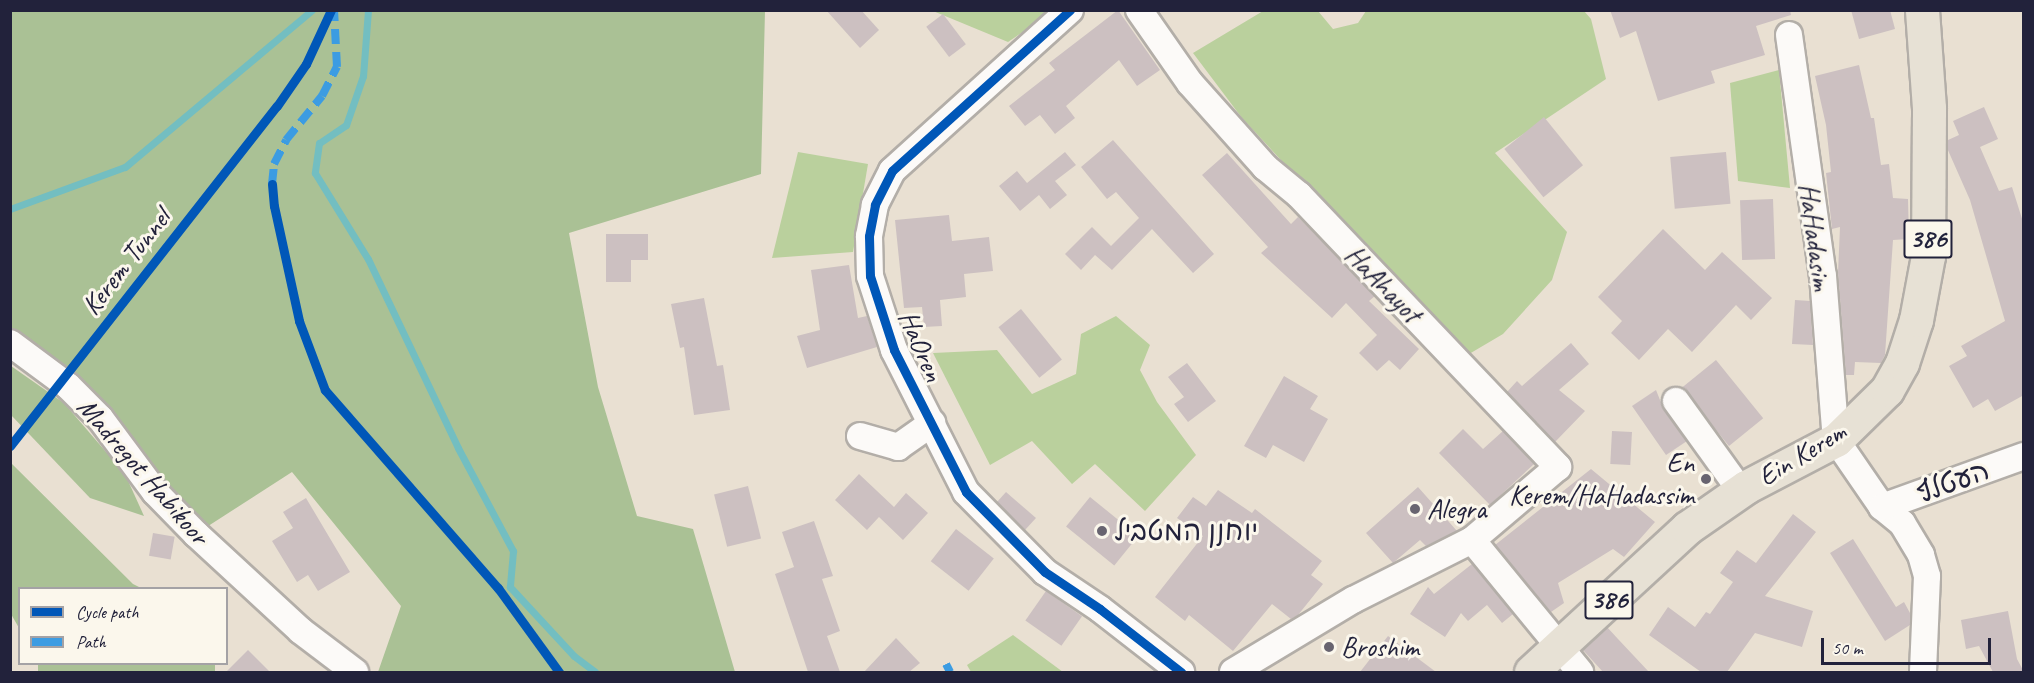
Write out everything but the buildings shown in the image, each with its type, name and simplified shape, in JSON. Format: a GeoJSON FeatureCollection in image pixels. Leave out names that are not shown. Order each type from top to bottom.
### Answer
{"type":"FeatureCollection","features":[{"type":"Feature","properties":{"kind":"main road","name":"Ein Kerem"},"geometry":{"type":"LineString","coordinates":[[1531,672],[1687,528],[1741,490],[1836,440],[1887,390],[1902,363],[1916,320],[1928,256],[1929,108],[1922,10]]}},
{"type":"Feature","properties":{"kind":"street","name":"HaOren"},"geometry":{"type":"LineString","coordinates":[[1070,10],[892,171],[875,206],[869,236],[870,276],[894,350],[966,492],[984,514],[1045,572],[1100,609],[1181,672]]}},
{"type":"Feature","properties":{"kind":"street","name":"HaAhayot"},"geometry":{"type":"LineString","coordinates":[[1139,10],[1190,83],[1265,167],[1299,195],[1558,467],[1472,540],[1353,600],[1233,672]]}},
{"type":"Feature","properties":{"kind":"street","name":"HaHadasim"},"geometry":{"type":"LineString","coordinates":[[1789,35],[1823,276],[1836,440]]}},
{"type":"Feature","properties":{"kind":"street","name":"Madregot Habikoor"},"geometry":{"type":"LineString","coordinates":[[10,343],[68,386],[100,418],[155,492],[196,534],[301,631],[355,672]]}},
{"type":"Feature","properties":{"kind":"street"},"geometry":{"type":"LineString","coordinates":[[1676,401],[1741,490]]}},
{"type":"Feature","properties":{"kind":"street"},"geometry":{"type":"LineString","coordinates":[[860,436],[898,447],[932,423]]}},
{"type":"Feature","properties":{"kind":"street"},"geometry":{"type":"LineString","coordinates":[[1836,440],[1882,507],[1902,523],[1921,555],[1927,576],[1923,672]]}},
{"type":"Feature","properties":{"kind":"street","name":"העטלף"},"geometry":{"type":"LineString","coordinates":[[1882,507],[2024,456]]}},
{"type":"Feature","properties":{"kind":"street"},"geometry":{"type":"LineString","coordinates":[[1472,540],[1558,648],[1580,672]]}},
{"type":"Feature","properties":{"kind":"green space"},"geometry":{"type":"Polygon","coordinates":[[[10,11],[765,11],[761,174],[569,233],[598,387],[637,516],[693,529],[735,672],[378,672],[401,606],[292,472],[202,530],[11,335],[10,11]]]}},
{"type":"Feature","properties":{"kind":"green space"},"geometry":{"type":"Polygon","coordinates":[[[933,11],[1054,11],[1008,42],[933,11]]]}},
{"type":"Feature","properties":{"kind":"green space"},"geometry":{"type":"Polygon","coordinates":[[[1263,11],[1318,11],[1333,29],[1358,23],[1366,11],[1584,11],[1591,19],[1606,79],[1495,153],[1567,232],[1552,280],[1503,334],[1464,357],[1242,118],[1193,53],[1263,11]]]}},
{"type":"Feature","properties":{"kind":"green space"},"geometry":{"type":"Polygon","coordinates":[[[1779,70],[1790,188],[1738,181],[1730,83],[1779,70]]]}},
{"type":"Feature","properties":{"kind":"green space"},"geometry":{"type":"Polygon","coordinates":[[[798,152],[868,164],[853,252],[772,258],[798,152]]]}},
{"type":"Feature","properties":{"kind":"green space"},"geometry":{"type":"Polygon","coordinates":[[[1116,316],[1150,345],[1140,370],[1157,402],[1196,455],[1145,511],[1095,464],[1072,484],[1032,441],[990,465],[933,353],[997,350],[1032,394],[1076,374],[1081,334],[1116,316]]]}},
{"type":"Feature","properties":{"kind":"green space"},"geometry":{"type":"Polygon","coordinates":[[[11,366],[64,403],[125,474],[144,516],[90,498],[11,415],[11,366]]]}},
{"type":"Feature","properties":{"kind":"green space"},"geometry":{"type":"Polygon","coordinates":[[[10,462],[133,584],[139,587],[18,587],[18,626],[11,614],[10,462]]]}},
{"type":"Feature","properties":{"kind":"green space"},"geometry":{"type":"Polygon","coordinates":[[[1013,635],[1063,672],[971,672],[967,665],[1013,635]]]}},
{"type":"Feature","properties":{"kind":"green space"},"geometry":{"type":"Polygon","coordinates":[[[38,665],[215,665],[215,672],[38,672],[38,665]]]}},
{"type":"Feature","properties":{"kind":"waterway"},"geometry":{"type":"LineString","coordinates":[[10,209],[125,167],[312,10]]}},
{"type":"Feature","properties":{"kind":"waterway"},"geometry":{"type":"LineString","coordinates":[[368,10],[363,76],[346,125],[319,143],[315,173],[368,259],[458,448],[513,551],[510,587],[574,656],[595,672]]}},
{"type":"Feature","properties":{"kind":"marked path"},"geometry":{"type":"LineString","coordinates":[[272,184],[274,164],[286,140],[322,96],[337,67],[334,10]]}},
{"type":"Feature","properties":{"kind":"marked path"},"geometry":{"type":"LineString","coordinates":[[946,664],[950,672]]}},
{"type":"Feature","properties":{"kind":"cycle path","name":"Kerem Tunnel"},"geometry":{"type":"LineString","coordinates":[[10,446],[277,106],[306,64],[331,10]]}},
{"type":"Feature","properties":{"kind":"cycle path"},"geometry":{"type":"LineString","coordinates":[[1070,10],[892,171],[875,205],[869,236],[870,276],[894,350],[966,492],[1045,572],[1100,609],[1181,672]]}},
{"type":"Feature","properties":{"kind":"cycle path"},"geometry":{"type":"LineString","coordinates":[[272,184],[274,206],[299,321],[325,390],[498,588],[559,672]]}},
{"type":"Feature","properties":{"kind":"place","name":"En Kerem/HaHadassim"},"geometry":{"type":"Point","coordinates":[1706,479]}},
{"type":"Feature","properties":{"kind":"place","name":"Alegra"},"geometry":{"type":"Point","coordinates":[1415,509]}},
{"type":"Feature","properties":{"kind":"place","name":"יוחנן המטביל"},"geometry":{"type":"Point","coordinates":[1102,531]}},
{"type":"Feature","properties":{"kind":"place","name":"Broshim"},"geometry":{"type":"Point","coordinates":[1329,647]}}]}
